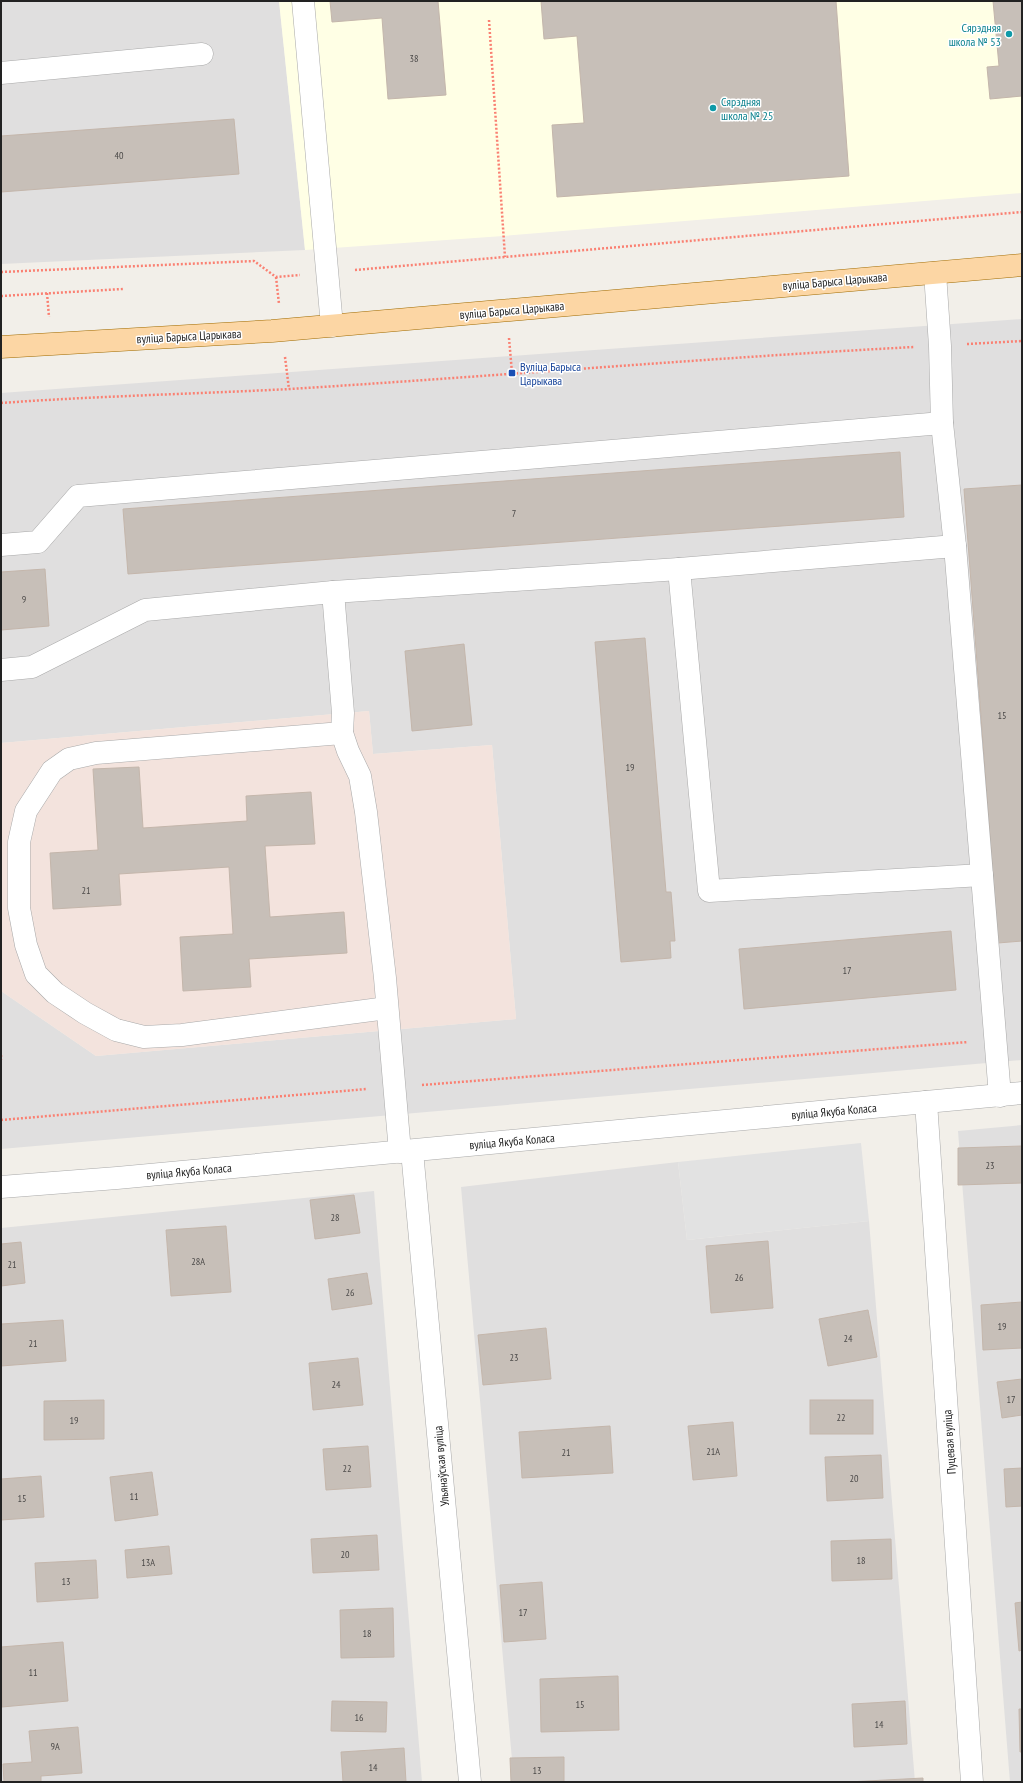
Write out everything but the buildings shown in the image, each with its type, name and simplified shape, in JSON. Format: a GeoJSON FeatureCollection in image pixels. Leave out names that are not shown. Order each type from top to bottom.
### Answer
{"type":"FeatureCollection","features":[{"type":"Feature","properties":{"kind":"main road","name":"вуліца Барыса Царыкава"},"geometry":{"type":"LineString","coordinates":[[1,347],[272,331],[1022,265]]}},
{"type":"Feature","properties":{"kind":"street"},"geometry":{"type":"LineString","coordinates":[[303,1],[332,326]]}},
{"type":"Feature","properties":{"kind":"street"},"geometry":{"type":"LineString","coordinates":[[1,73],[202,54]]}},
{"type":"Feature","properties":{"kind":"street"},"geometry":{"type":"LineString","coordinates":[[935,273],[940,346],[942,423],[955,546],[1000,1096]]}},
{"type":"Feature","properties":{"kind":"street"},"geometry":{"type":"LineString","coordinates":[[1,545],[38,542],[78,496],[942,423]]}},
{"type":"Feature","properties":{"kind":"street"},"geometry":{"type":"LineString","coordinates":[[1,670],[32,667],[145,610],[333,592],[679,569],[955,546]]}},
{"type":"Feature","properties":{"kind":"street"},"geometry":{"type":"LineString","coordinates":[[679,569],[709,891],[982,875]]}},
{"type":"Feature","properties":{"kind":"street"},"geometry":{"type":"LineString","coordinates":[[333,592],[343,713],[342,733],[96,753],[69,759],[52,771],[26,812],[19,842],[19,908],[26,945],[36,974],[55,993],[85,1013],[116,1030],[144,1036],[182,1036],[387,1008]]}},
{"type":"Feature","properties":{"kind":"street","name":"Ульянаўская вуліца"},"geometry":{"type":"LineString","coordinates":[[342,733],[348,751],[360,776],[366,812],[394,1087],[406,1151],[470,1782]]}},
{"type":"Feature","properties":{"kind":"street","name":"вуліца Якуба Коласа"},"geometry":{"type":"LineString","coordinates":[[1,1187],[117,1178],[1022,1093]]}},
{"type":"Feature","properties":{"kind":"street","name":"Пуцевая вуліца"},"geometry":{"type":"LineString","coordinates":[[926,1102],[972,1782]]}},
{"type":"Feature","properties":{"kind":"path"},"geometry":{"type":"LineString","coordinates":[[489,20],[505,257]]}},
{"type":"Feature","properties":{"kind":"path"},"geometry":{"type":"LineString","coordinates":[[1,272],[254,261],[276,277],[1022,212]]}},
{"type":"Feature","properties":{"kind":"path"},"geometry":{"type":"LineString","coordinates":[[1,296],[123,289]]}},
{"type":"Feature","properties":{"kind":"path"},"geometry":{"type":"LineString","coordinates":[[507,310],[512,373]]}},
{"type":"Feature","properties":{"kind":"path"},"geometry":{"type":"LineString","coordinates":[[1,403],[73,398],[289,389],[776,355],[1022,341]]}},
{"type":"Feature","properties":{"kind":"path"},"geometry":{"type":"LineString","coordinates":[[1,1120],[394,1087],[995,1040]]}},
{"type":"Feature","properties":{"kind":"path"},"geometry":{"type":"LineString","coordinates":[[1,1055],[1,1060]]}},
{"type":"Feature","properties":{"kind":"shaded area"},"geometry":{"type":"Polygon","coordinates":[[[1,1],[279,1],[305,250],[1,264],[1,1]]]}},
{"type":"Feature","properties":{"kind":"shaded area"},"geometry":{"type":"Polygon","coordinates":[[[279,1],[1022,1],[1022,193],[503,236],[305,250],[279,1]]]}},
{"type":"Feature","properties":{"kind":"shaded area"},"geometry":{"type":"Polygon","coordinates":[[[1022,319],[1022,1060],[1,1149],[1,991],[96,1056],[516,1019],[492,745],[373,754],[369,711],[1,743],[1,393],[1022,319]]]}},
{"type":"Feature","properties":{"kind":"shaded area"},"geometry":{"type":"Polygon","coordinates":[[[369,711],[373,754],[492,745],[516,1019],[96,1056],[1,991],[1,743],[369,711]]]}},
{"type":"Feature","properties":{"kind":"shaded area"},"geometry":{"type":"Polygon","coordinates":[[[1022,1125],[1022,1782],[1010,1782],[958,1131],[1022,1125]]]}},
{"type":"Feature","properties":{"kind":"shaded area"},"geometry":{"type":"Polygon","coordinates":[[[861,1143],[869,1221],[687,1240],[678,1162],[861,1143]]]}},
{"type":"Feature","properties":{"kind":"shaded area"},"geometry":{"type":"Polygon","coordinates":[[[678,1162],[687,1240],[869,1221],[915,1782],[514,1782],[461,1187],[678,1162]]]}},
{"type":"Feature","properties":{"kind":"shaded area"},"geometry":{"type":"Polygon","coordinates":[[[374,1191],[422,1782],[1,1782],[1,1228],[374,1191]]]}},
{"type":"Feature","properties":{"kind":"place","name":"Сярэдняя школа № 53"},"geometry":{"type":"Point","coordinates":[1009,34]}},
{"type":"Feature","properties":{"kind":"place","name":"Сярэдняя школа № 25"},"geometry":{"type":"Point","coordinates":[713,108]}},
{"type":"Feature","properties":{"kind":"place","name":"Вуліца Барыса Царыкава"},"geometry":{"type":"Point","coordinates":[512,373]}}]}
